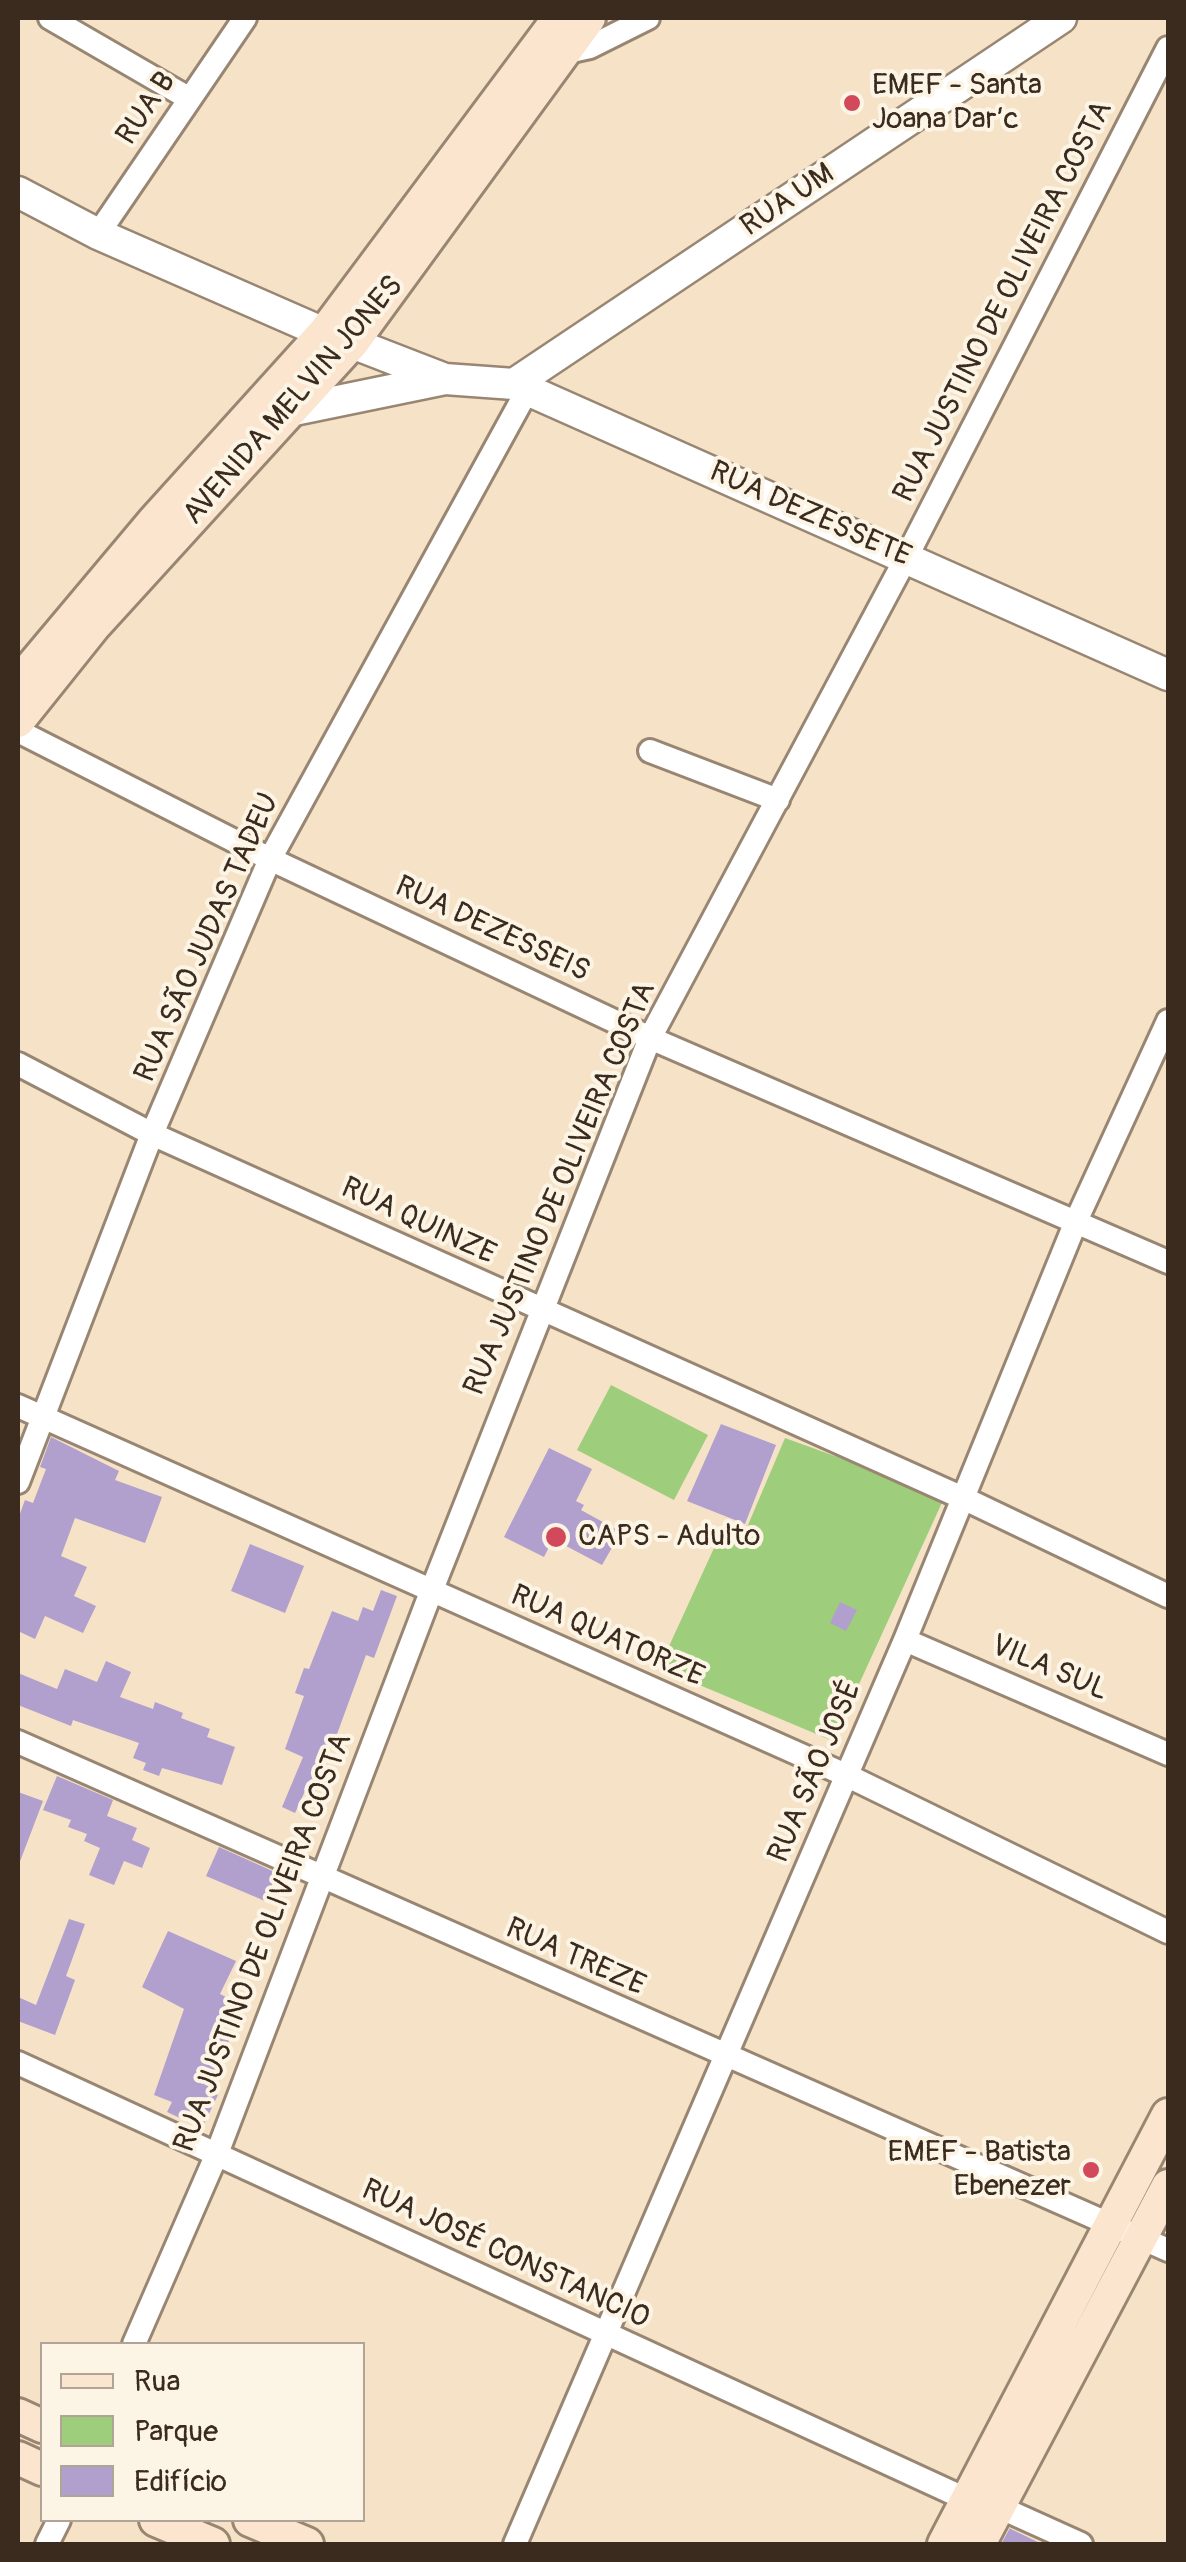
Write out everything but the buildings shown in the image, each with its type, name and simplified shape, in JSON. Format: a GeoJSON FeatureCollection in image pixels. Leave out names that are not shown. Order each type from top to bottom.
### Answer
{"type":"FeatureCollection","features":[{"type":"Feature","properties":{"kind":"main road","name":"AVENIDA MELVIN JONES"},"geometry":{"type":"LineString","coordinates":[[18,721],[94,626],[294,410],[338,338],[559,18]]}},
{"type":"Feature","properties":{"kind":"main road","name":"AVENIDA MELVIN JONES"},"geometry":{"type":"LineString","coordinates":[[18,682],[154,521],[338,338],[590,18]]}},
{"type":"Feature","properties":{"kind":"main road"},"geometry":{"type":"LineString","coordinates":[[1140,2237],[1168,2115]]}},
{"type":"Feature","properties":{"kind":"main road"},"geometry":{"type":"LineString","coordinates":[[944,2544],[983,2503],[1168,2186]]}},
{"type":"Feature","properties":{"kind":"main road"},"geometry":{"type":"LineString","coordinates":[[979,2544],[983,2503]]}},
{"type":"Feature","properties":{"kind":"main road"},"geometry":{"type":"LineString","coordinates":[[161,2522],[212,2544]]}},
{"type":"Feature","properties":{"kind":"main road"},"geometry":{"type":"LineString","coordinates":[[254,2522],[292,2542]]}},
{"type":"Feature","properties":{"kind":"street"},"geometry":{"type":"LineString","coordinates":[[50,18],[190,99]]}},
{"type":"Feature","properties":{"kind":"street","name":"RUA B"},"geometry":{"type":"LineString","coordinates":[[98,234],[245,18]]}},
{"type":"Feature","properties":{"kind":"street"},"geometry":{"type":"LineString","coordinates":[[567,52],[590,46],[648,18]]}},
{"type":"Feature","properties":{"kind":"street","name":"RUA UM"},"geometry":{"type":"LineString","coordinates":[[521,386],[1061,18]]}},
{"type":"Feature","properties":{"kind":"street","name":"RUA JUSTINO DE OLIVEIRA COSTA"},"geometry":{"type":"LineString","coordinates":[[135,2342],[216,2156],[430,1592],[650,1038],[906,558],[1168,48]]}},
{"type":"Feature","properties":{"kind":"street","name":"RUA DEZESSETE"},"geometry":{"type":"LineString","coordinates":[[18,192],[98,234],[338,338],[445,379],[521,386],[1168,675]]}},
{"type":"Feature","properties":{"kind":"street","name":"RUA DEZESSETE"},"geometry":{"type":"LineString","coordinates":[[294,410],[445,379]]}},
{"type":"Feature","properties":{"kind":"street","name":"RUA SÃO JUDAS TADEU"},"geometry":{"type":"LineString","coordinates":[[18,1482],[152,1134],[270,859],[521,386]]}},
{"type":"Feature","properties":{"kind":"street","name":"RUA DEZESSEIS"},"geometry":{"type":"LineString","coordinates":[[18,732],[270,859],[650,1038],[1077,1219],[1168,1262]]}},
{"type":"Feature","properties":{"kind":"street"},"geometry":{"type":"LineString","coordinates":[[650,751],[778,800]]}},
{"type":"Feature","properties":{"kind":"street","name":"RUA SÃO JOSÉ"},"geometry":{"type":"LineString","coordinates":[[515,2544],[906,1640],[1077,1219],[1168,1021]]}},
{"type":"Feature","properties":{"kind":"street","name":"RUA QUINZE"},"geometry":{"type":"LineString","coordinates":[[18,1064],[152,1134],[962,1498]]}},
{"type":"Feature","properties":{"kind":"street","name":"RUA QUATORZE"},"geometry":{"type":"LineString","coordinates":[[18,1406],[848,1776],[1168,1932]]}},
{"type":"Feature","properties":{"kind":"street"},"geometry":{"type":"LineString","coordinates":[[962,1498],[1168,1596]]}},
{"type":"Feature","properties":{"kind":"street","name":"VILA SUL"},"geometry":{"type":"LineString","coordinates":[[906,1640],[1168,1754]]}},
{"type":"Feature","properties":{"kind":"street","name":"RUA TREZE"},"geometry":{"type":"LineString","coordinates":[[18,1742],[320,1879],[1140,2237]]}},
{"type":"Feature","properties":{"kind":"street","name":"RUA JOSÉ CONSTANCIO"},"geometry":{"type":"LineString","coordinates":[[18,2063],[604,2333],[1081,2544]]}},
{"type":"Feature","properties":{"kind":"green space"},"geometry":{"type":"Polygon","coordinates":[[[611,1385],[708,1435],[674,1500],[577,1450],[611,1385]]]}},
{"type":"Feature","properties":{"kind":"green space"},"geometry":{"type":"Polygon","coordinates":[[[785,1438],[945,1496],[833,1741],[659,1668],[725,1524],[745,1532],[785,1438]]]}},
{"type":"Feature","properties":{"kind":"place","name":"EMEF - Santa Joana Dar’c"},"geometry":{"type":"Point","coordinates":[852,103]}},
{"type":"Feature","properties":{"kind":"place","name":"CAPS - Adulto"},"geometry":{"type":"Point","coordinates":[556,1537]}},
{"type":"Feature","properties":{"kind":"place","name":"EMEF - Batista Ebenezer"},"geometry":{"type":"Point","coordinates":[1091,2170]}}]}
